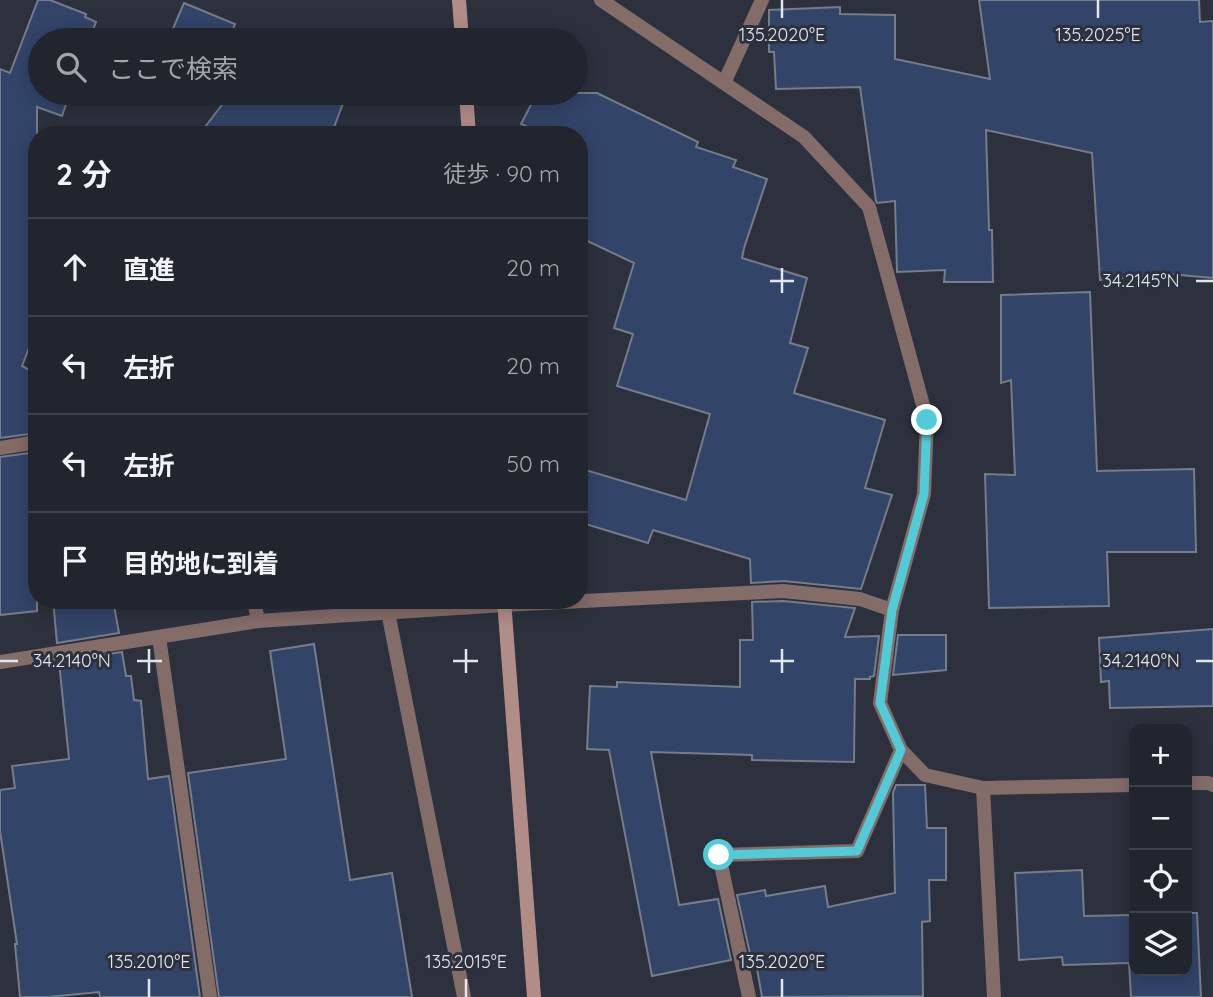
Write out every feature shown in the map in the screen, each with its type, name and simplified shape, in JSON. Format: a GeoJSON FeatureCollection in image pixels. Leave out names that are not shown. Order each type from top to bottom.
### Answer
{"type":"FeatureCollection","features":[{"type":"Feature","properties":{"kind":"street"},"geometry":{"type":"LineString","coordinates":[[459,0],[461,28]]}},
{"type":"Feature","properties":{"kind":"street"},"geometry":{"type":"LineString","coordinates":[[601,0],[804,137],[869,207],[927,420],[924,494],[892,610],[880,703],[901,750],[925,775],[983,788],[1129,785]]}},
{"type":"Feature","properties":{"kind":"street"},"geometry":{"type":"LineString","coordinates":[[724,83],[762,0]]}},
{"type":"Feature","properties":{"kind":"street"},"geometry":{"type":"LineString","coordinates":[[467,105],[468,126]]}},
{"type":"Feature","properties":{"kind":"street"},"geometry":{"type":"LineString","coordinates":[[0,448],[28,443]]}},
{"type":"Feature","properties":{"kind":"street"},"geometry":{"type":"LineString","coordinates":[[588,599],[783,591],[860,599],[892,610]]}},
{"type":"Feature","properties":{"kind":"street"},"geometry":{"type":"LineString","coordinates":[[256,609],[258,621]]}},
{"type":"Feature","properties":{"kind":"street"},"geometry":{"type":"LineString","coordinates":[[0,662],[258,621],[427,609]]}},
{"type":"Feature","properties":{"kind":"street"},"geometry":{"type":"LineString","coordinates":[[504,609],[534,997]]}},
{"type":"Feature","properties":{"kind":"street"},"geometry":{"type":"LineString","coordinates":[[388,612],[464,997]]}},
{"type":"Feature","properties":{"kind":"street"},"geometry":{"type":"LineString","coordinates":[[159,637],[209,997]]}},
{"type":"Feature","properties":{"kind":"street"},"geometry":{"type":"LineString","coordinates":[[749,997],[719,855],[857,851],[901,750]]}},
{"type":"Feature","properties":{"kind":"street"},"geometry":{"type":"LineString","coordinates":[[1192,783],[1213,785]]}},
{"type":"Feature","properties":{"kind":"street"},"geometry":{"type":"LineString","coordinates":[[983,788],[995,997]]}},
{"type":"Feature","properties":{"kind":"building"},"geometry":{"type":"Polygon","coordinates":[[[38,0],[50,0],[86,14],[85,17],[96,22],[94,28],[28,28],[28,105],[66,105],[62,116],[37,107],[37,126],[28,126],[28,350],[22,366],[28,369],[28,434],[0,438],[0,69],[10,73],[38,0]]]}},
{"type":"Feature","properties":{"kind":"building"},"geometry":{"type":"Polygon","coordinates":[[[979,0],[1199,0],[1200,22],[1213,21],[1213,278],[1169,274],[1100,280],[1092,153],[986,130],[993,282],[944,282],[945,270],[897,272],[895,201],[876,201],[860,87],[776,89],[774,52],[769,52],[769,10],[840,7],[840,14],[895,15],[895,59],[990,79],[979,0]]]}},
{"type":"Feature","properties":{"kind":"building"},"geometry":{"type":"Polygon","coordinates":[[[184,3],[235,24],[234,28],[173,28],[184,3]]]}},
{"type":"Feature","properties":{"kind":"building"},"geometry":{"type":"Polygon","coordinates":[[[588,93],[597,93],[698,142],[696,147],[736,160],[733,167],[767,179],[742,258],[807,278],[790,343],[808,348],[794,393],[885,420],[865,488],[892,495],[861,589],[784,581],[751,583],[750,559],[653,530],[648,543],[588,525],[588,471],[686,500],[710,414],[617,386],[633,334],[614,328],[634,263],[588,241],[588,126],[521,124],[531,105],[588,105],[588,93]]]}},
{"type":"Feature","properties":{"kind":"building"},"geometry":{"type":"Polygon","coordinates":[[[222,105],[342,105],[334,126],[206,126],[222,105]]]}},
{"type":"Feature","properties":{"kind":"building"},"geometry":{"type":"Polygon","coordinates":[[[1090,292],[1097,471],[1194,469],[1196,552],[1107,552],[1109,606],[989,608],[985,474],[1015,475],[1011,380],[1001,383],[1001,295],[1090,292]]]}},
{"type":"Feature","properties":{"kind":"building"},"geometry":{"type":"Polygon","coordinates":[[[28,453],[28,609],[37,611],[0,615],[0,457],[28,453]]]}},
{"type":"Feature","properties":{"kind":"building"},"geometry":{"type":"Polygon","coordinates":[[[783,601],[855,608],[845,637],[879,636],[874,676],[870,679],[855,679],[854,762],[752,760],[752,755],[651,752],[679,905],[718,899],[731,960],[652,976],[609,750],[587,749],[590,686],[617,687],[617,682],[740,687],[740,640],[753,640],[752,602],[783,601]]]}},
{"type":"Feature","properties":{"kind":"building"},"geometry":{"type":"Polygon","coordinates":[[[54,609],[115,609],[119,633],[57,643],[54,609]]]}},
{"type":"Feature","properties":{"kind":"building"},"geometry":{"type":"Polygon","coordinates":[[[1213,629],[1213,706],[1110,708],[1109,681],[1101,682],[1099,638],[1213,629]]]}},
{"type":"Feature","properties":{"kind":"building"},"geometry":{"type":"Polygon","coordinates":[[[898,635],[946,635],[946,670],[893,675],[898,635]]]}},
{"type":"Feature","properties":{"kind":"building"},"geometry":{"type":"Polygon","coordinates":[[[314,644],[350,880],[392,873],[412,997],[219,997],[188,773],[286,759],[270,651],[314,644]]]}},
{"type":"Feature","properties":{"kind":"building"},"geometry":{"type":"Polygon","coordinates":[[[122,652],[126,676],[131,676],[134,700],[141,701],[148,779],[169,776],[200,997],[100,997],[99,992],[20,997],[17,944],[0,831],[0,790],[15,788],[12,766],[69,759],[59,662],[122,652]]]}},
{"type":"Feature","properties":{"kind":"building"},"geometry":{"type":"Polygon","coordinates":[[[896,785],[925,785],[927,828],[946,828],[946,880],[929,880],[930,921],[922,922],[923,996],[762,997],[756,963],[752,963],[737,895],[765,890],[766,896],[825,886],[828,907],[895,893],[893,793],[896,785]]]}},
{"type":"Feature","properties":{"kind":"building"},"geometry":{"type":"Polygon","coordinates":[[[1082,870],[1084,916],[1129,915],[1129,963],[1063,965],[1062,957],[1019,960],[1015,873],[1082,870]]]}},
{"type":"Feature","properties":{"kind":"building"},"geometry":{"type":"Polygon","coordinates":[[[1192,913],[1197,913],[1201,997],[1131,997],[1130,976],[1192,976],[1192,913]]]}},
{"type":"Feature","properties":{"kind":"route"},"geometry":{"type":"LineString","coordinates":[[719,855],[857,851],[901,750],[880,703],[892,610],[924,494],[927,420]]}}]}
